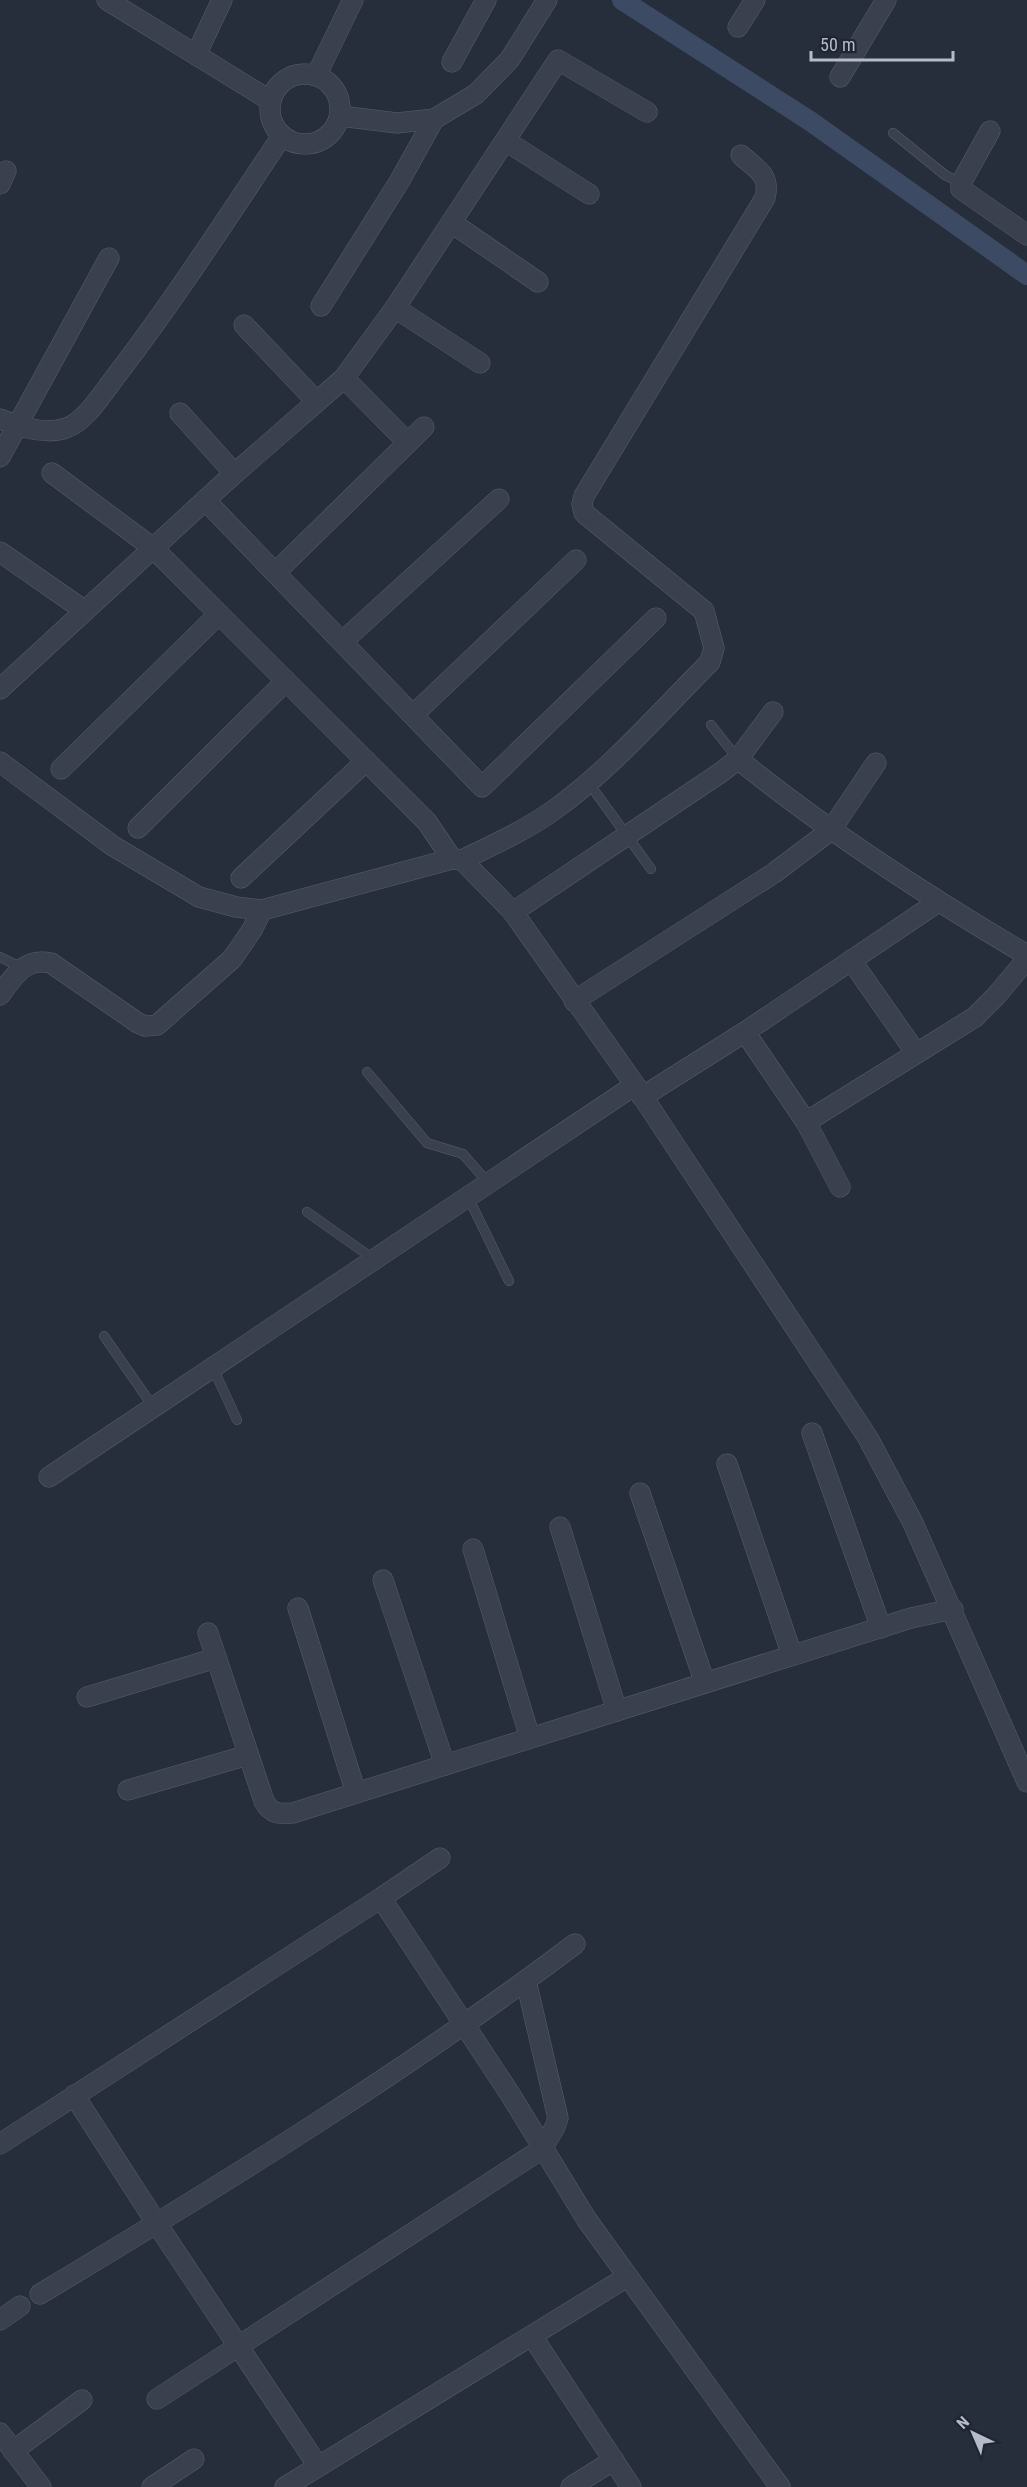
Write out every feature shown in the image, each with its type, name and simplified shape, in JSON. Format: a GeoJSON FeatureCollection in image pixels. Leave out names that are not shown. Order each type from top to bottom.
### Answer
{"type":"FeatureCollection","features":[{"type":"Feature","properties":{"kind":"street"},"geometry":{"type":"LineString","coordinates":[[107,0],[271,101]]}},
{"type":"Feature","properties":{"kind":"street"},"geometry":{"type":"LineString","coordinates":[[196,55],[222,0]]}},
{"type":"Feature","properties":{"kind":"street"},"geometry":{"type":"LineString","coordinates":[[316,76],[353,0]]}},
{"type":"Feature","properties":{"kind":"street"},"geometry":{"type":"LineString","coordinates":[[452,62],[486,0]]}},
{"type":"Feature","properties":{"kind":"street"},"geometry":{"type":"LineString","coordinates":[[340,116],[397,123],[434,119],[476,94],[510,60],[547,0]]}},
{"type":"Feature","properties":{"kind":"street"},"geometry":{"type":"LineString","coordinates":[[738,27],[755,0]]}},
{"type":"Feature","properties":{"kind":"street"},"geometry":{"type":"LineString","coordinates":[[840,77],[886,0]]}},
{"type":"Feature","properties":{"kind":"street"},"geometry":{"type":"LineString","coordinates":[[3,681],[85,611],[234,473],[344,378],[395,308],[558,60],[647,112]]}},
{"type":"Feature","properties":{"kind":"street"},"geometry":{"type":"LineString","coordinates":[[297,75],[316,76],[332,86],[337,94],[340,116],[334,129],[319,142],[300,144],[282,136],[272,120],[271,101],[275,92],[288,79],[297,75]]}},
{"type":"Feature","properties":{"kind":"street"},"geometry":{"type":"LineString","coordinates":[[321,306],[399,182],[434,119]]}},
{"type":"Feature","properties":{"kind":"street"},"geometry":{"type":"LineString","coordinates":[[990,131],[961,183],[961,189],[965,194],[1027,235]]}},
{"type":"Feature","properties":{"kind":"street"},"geometry":{"type":"LineString","coordinates":[[8,422],[52,430],[68,428],[88,412],[148,333],[282,136]]}},
{"type":"Feature","properties":{"kind":"street"},"geometry":{"type":"LineString","coordinates":[[506,141],[589,194]]}},
{"type":"Feature","properties":{"kind":"street"},"geometry":{"type":"LineString","coordinates":[[0,762],[113,846],[199,897],[236,907],[262,910],[457,860],[521,831],[553,811],[588,784],[710,662],[714,648],[704,610],[584,513],[582,504],[584,496],[765,198],[768,187],[766,178],[741,155]]}},
{"type":"Feature","properties":{"kind":"street"},"geometry":{"type":"LineString","coordinates":[[452,223],[538,282]]}},
{"type":"Feature","properties":{"kind":"street"},"geometry":{"type":"LineString","coordinates":[[0,458],[8,422],[109,258]]}},
{"type":"Feature","properties":{"kind":"street"},"geometry":{"type":"LineString","coordinates":[[395,308],[480,363]]}},
{"type":"Feature","properties":{"kind":"street"},"geometry":{"type":"LineString","coordinates":[[244,325],[317,402]]}},
{"type":"Feature","properties":{"kind":"street"},"geometry":{"type":"LineString","coordinates":[[344,378],[408,443]]}},
{"type":"Feature","properties":{"kind":"street"},"geometry":{"type":"LineString","coordinates":[[180,413],[234,473]]}},
{"type":"Feature","properties":{"kind":"street"},"geometry":{"type":"LineString","coordinates":[[275,573],[424,427]]}},
{"type":"Feature","properties":{"kind":"street"},"geometry":{"type":"LineString","coordinates":[[52,473],[153,548],[427,822],[457,860],[513,912],[639,1091],[868,1438],[913,1523],[953,1609],[1027,1782]]}},
{"type":"Feature","properties":{"kind":"street"},"geometry":{"type":"LineString","coordinates":[[342,642],[499,499]]}},
{"type":"Feature","properties":{"kind":"street"},"geometry":{"type":"LineString","coordinates":[[205,500],[482,787],[656,618]]}},
{"type":"Feature","properties":{"kind":"street"},"geometry":{"type":"LineString","coordinates":[[0,552],[85,611]]}},
{"type":"Feature","properties":{"kind":"street"},"geometry":{"type":"LineString","coordinates":[[413,715],[576,560]]}},
{"type":"Feature","properties":{"kind":"street"},"geometry":{"type":"LineString","coordinates":[[61,769],[219,614]]}},
{"type":"Feature","properties":{"kind":"street"},"geometry":{"type":"LineString","coordinates":[[138,828],[286,681]]}},
{"type":"Feature","properties":{"kind":"street"},"geometry":{"type":"LineString","coordinates":[[513,912],[738,759],[773,712]]}},
{"type":"Feature","properties":{"kind":"street"},"geometry":{"type":"LineString","coordinates":[[738,759],[831,830],[938,902],[1027,957],[996,996],[975,1017],[806,1122]]}},
{"type":"Feature","properties":{"kind":"street"},"geometry":{"type":"LineString","coordinates":[[241,878],[366,761]]}},
{"type":"Feature","properties":{"kind":"street"},"geometry":{"type":"LineString","coordinates":[[574,1001],[774,873],[831,830],[876,763]]}},
{"type":"Feature","properties":{"kind":"street"},"geometry":{"type":"LineString","coordinates":[[49,1477],[468,1197],[639,1091],[745,1032],[938,902]]}},
{"type":"Feature","properties":{"kind":"street"},"geometry":{"type":"LineString","coordinates":[[0,995],[22,968],[39,962],[51,963],[131,1019],[145,1026],[152,1026],[163,1021],[232,959],[252,930],[262,910]]}},
{"type":"Feature","properties":{"kind":"street"},"geometry":{"type":"LineString","coordinates":[[851,960],[916,1053]]}},
{"type":"Feature","properties":{"kind":"street"},"geometry":{"type":"LineString","coordinates":[[745,1032],[806,1122],[840,1187]]}},
{"type":"Feature","properties":{"kind":"street"},"geometry":{"type":"LineString","coordinates":[[812,1433],[881,1628]]}},
{"type":"Feature","properties":{"kind":"street"},"geometry":{"type":"LineString","coordinates":[[727,1464],[792,1655]]}},
{"type":"Feature","properties":{"kind":"street"},"geometry":{"type":"LineString","coordinates":[[640,1494],[705,1683]]}},
{"type":"Feature","properties":{"kind":"street"},"geometry":{"type":"LineString","coordinates":[[560,1527],[617,1711]]}},
{"type":"Feature","properties":{"kind":"street"},"geometry":{"type":"LineString","coordinates":[[473,1549],[530,1738]]}},
{"type":"Feature","properties":{"kind":"street"},"geometry":{"type":"LineString","coordinates":[[383,1580],[445,1765]]}},
{"type":"Feature","properties":{"kind":"street"},"geometry":{"type":"LineString","coordinates":[[298,1608],[356,1793]]}},
{"type":"Feature","properties":{"kind":"street"},"geometry":{"type":"LineString","coordinates":[[208,1633],[264,1801],[274,1812],[280,1814],[293,1813],[792,1655],[953,1609]]}},
{"type":"Feature","properties":{"kind":"street"},"geometry":{"type":"LineString","coordinates":[[87,1697],[216,1658]]}},
{"type":"Feature","properties":{"kind":"street"},"geometry":{"type":"LineString","coordinates":[[129,1790],[248,1755]]}},
{"type":"Feature","properties":{"kind":"street"},"geometry":{"type":"LineString","coordinates":[[0,2144],[440,1858]]}},
{"type":"Feature","properties":{"kind":"street"},"geometry":{"type":"LineString","coordinates":[[381,1898],[627,2277],[780,2487]]}},
{"type":"Feature","properties":{"kind":"street"},"geometry":{"type":"LineString","coordinates":[[40,2294],[157,2224],[464,2026],[575,1944]]}},
{"type":"Feature","properties":{"kind":"street"},"geometry":{"type":"LineString","coordinates":[[157,2399],[542,2149],[558,2118],[525,1982]]}},
{"type":"Feature","properties":{"kind":"street"},"geometry":{"type":"LineString","coordinates":[[74,2095],[318,2466]]}},
{"type":"Feature","properties":{"kind":"street"},"geometry":{"type":"LineString","coordinates":[[285,2487],[627,2277]]}},
{"type":"Feature","properties":{"kind":"street"},"geometry":{"type":"LineString","coordinates":[[0,2320],[20,2306]]}},
{"type":"Feature","properties":{"kind":"street"},"geometry":{"type":"LineString","coordinates":[[532,2336],[632,2487]]}},
{"type":"Feature","properties":{"kind":"street"},"geometry":{"type":"LineString","coordinates":[[13,2451],[82,2400]]}},
{"type":"Feature","properties":{"kind":"street"},"geometry":{"type":"LineString","coordinates":[[0,2433],[40,2487]]}},
{"type":"Feature","properties":{"kind":"street"},"geometry":{"type":"LineString","coordinates":[[152,2487],[194,2459]]}},
{"type":"Feature","properties":{"kind":"street"},"geometry":{"type":"LineString","coordinates":[[571,2487],[614,2460]]}},
{"type":"Feature","properties":{"kind":"lane"},"geometry":{"type":"LineString","coordinates":[[894,133],[945,175],[961,183]]}},
{"type":"Feature","properties":{"kind":"lane"},"geometry":{"type":"LineString","coordinates":[[711,725],[738,759]]}},
{"type":"Feature","properties":{"kind":"lane"},"geometry":{"type":"LineString","coordinates":[[596,793],[628,834],[651,869]]}},
{"type":"Feature","properties":{"kind":"lane"},"geometry":{"type":"LineString","coordinates":[[0,957],[22,968]]}},
{"type":"Feature","properties":{"kind":"lane"},"geometry":{"type":"LineString","coordinates":[[367,1072],[427,1143],[463,1154],[489,1184]]}},
{"type":"Feature","properties":{"kind":"lane"},"geometry":{"type":"LineString","coordinates":[[468,1197],[509,1281]]}},
{"type":"Feature","properties":{"kind":"lane"},"geometry":{"type":"LineString","coordinates":[[307,1212],[375,1260]]}},
{"type":"Feature","properties":{"kind":"lane"},"geometry":{"type":"LineString","coordinates":[[104,1336],[154,1408]]}},
{"type":"Feature","properties":{"kind":"lane"},"geometry":{"type":"LineString","coordinates":[[213,1368],[237,1420]]}},
{"type":"Feature","properties":{"kind":"waterway"},"geometry":{"type":"LineString","coordinates":[[622,0],[810,121],[1027,275]]}}]}
